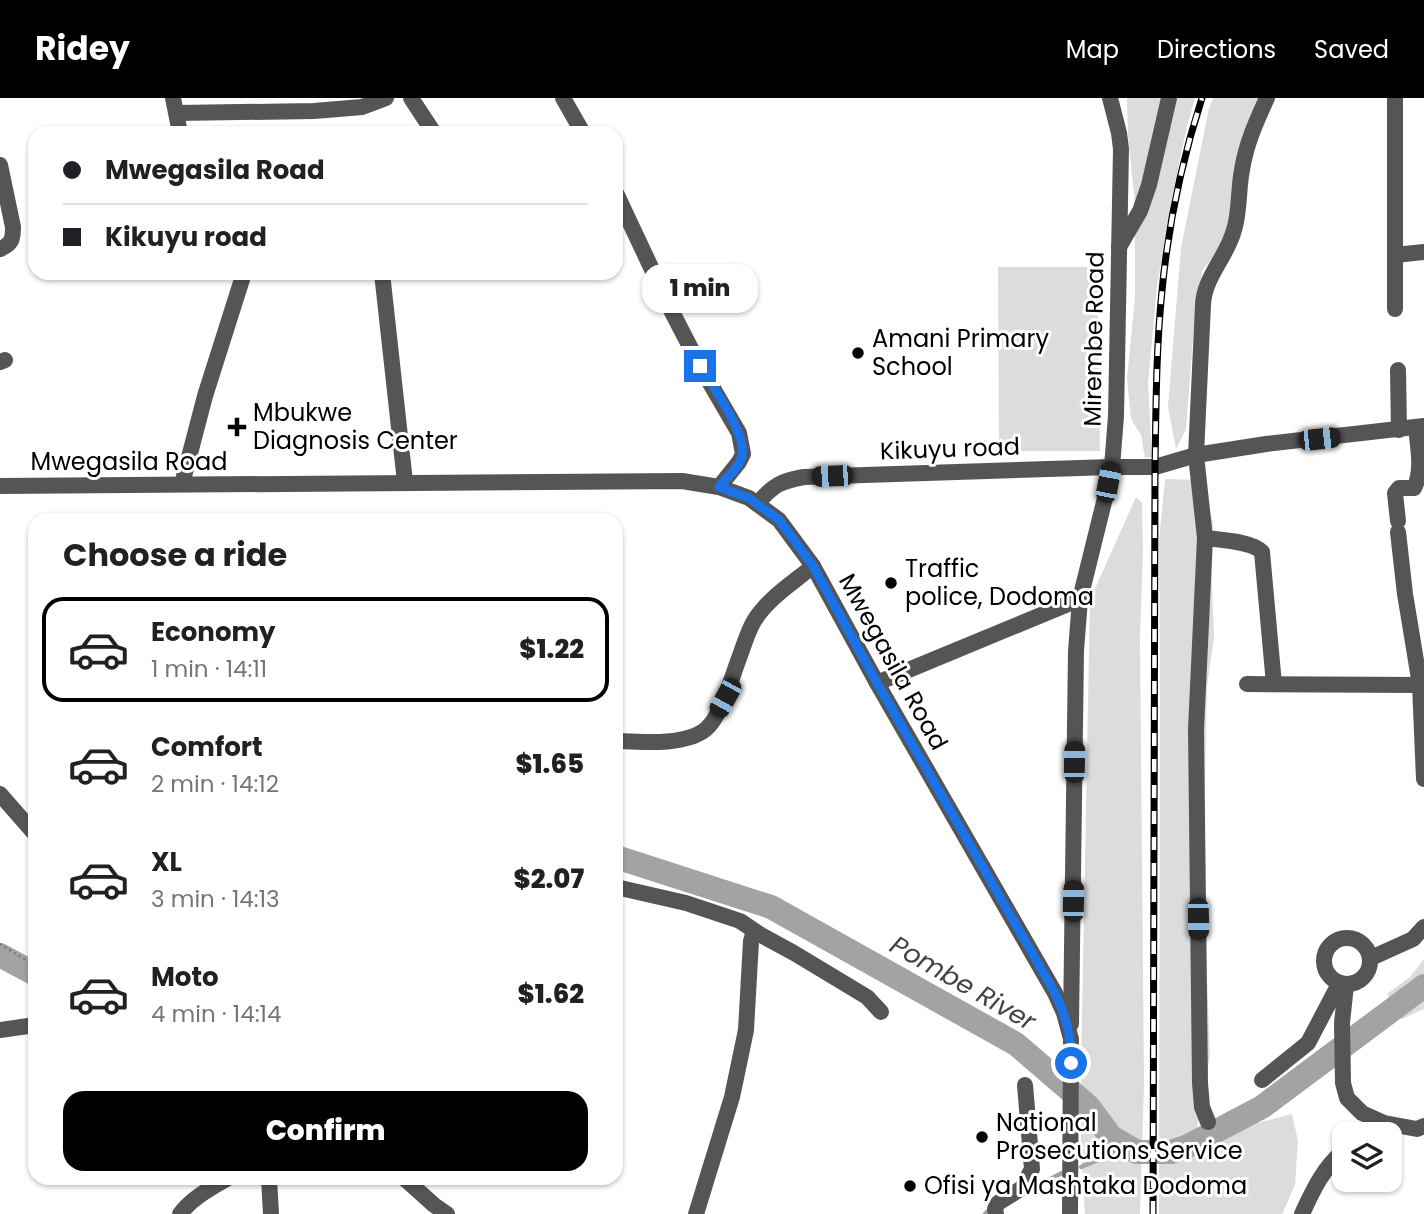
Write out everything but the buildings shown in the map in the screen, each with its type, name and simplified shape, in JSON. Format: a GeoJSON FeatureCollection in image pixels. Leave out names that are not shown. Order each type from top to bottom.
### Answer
{"type":"FeatureCollection","features":[{"type":"Feature","properties":{"kind":"street"},"geometry":{"type":"LineString","coordinates":[[179,126],[175,106],[314,111],[362,107],[386,98]]}},
{"type":"Feature","properties":{"kind":"street"},"geometry":{"type":"LineString","coordinates":[[411,98],[429,126]]}},
{"type":"Feature","properties":{"kind":"street"},"geometry":{"type":"LineString","coordinates":[[563,98],[579,126]]}},
{"type":"Feature","properties":{"kind":"street","name":"Mirembe Road"},"geometry":{"type":"LineString","coordinates":[[1071,1039],[1076,651],[1080,599],[1112,467],[1116,416],[1121,149],[1110,98]]}},
{"type":"Feature","properties":{"kind":"street"},"geometry":{"type":"LineString","coordinates":[[1118,248],[1140,211],[1170,98]]}},
{"type":"Feature","properties":{"kind":"street"},"geometry":{"type":"LineString","coordinates":[[1209,1122],[1202,1107],[1200,1083],[1196,729],[1205,538],[1196,455],[1203,298],[1208,281],[1230,245],[1248,142],[1267,98]]}},
{"type":"Feature","properties":{"kind":"street"},"geometry":{"type":"LineString","coordinates":[[1395,98],[1395,309]]}},
{"type":"Feature","properties":{"kind":"street"},"geometry":{"type":"LineString","coordinates":[[0,165],[13,227],[13,238],[8,246],[0,249]]}},
{"type":"Feature","properties":{"kind":"street"},"geometry":{"type":"LineString","coordinates":[[623,210],[700,366],[739,433],[743,454],[740,462],[719,487]]}},
{"type":"Feature","properties":{"kind":"street"},"geometry":{"type":"LineString","coordinates":[[1395,255],[1424,251]]}},
{"type":"Feature","properties":{"kind":"street"},"geometry":{"type":"LineString","coordinates":[[182,484],[205,397],[242,280]]}},
{"type":"Feature","properties":{"kind":"street"},"geometry":{"type":"LineString","coordinates":[[383,280],[404,482]]}},
{"type":"Feature","properties":{"kind":"street"},"geometry":{"type":"LineString","coordinates":[[1398,370],[1399,430]]}},
{"type":"Feature","properties":{"kind":"street"},"geometry":{"type":"LineString","coordinates":[[1420,427],[1417,484],[1414,488],[1399,488],[1395,493],[1407,603],[1420,685],[1424,779]]}},
{"type":"Feature","properties":{"kind":"street","name":"Kikuyu road"},"geometry":{"type":"LineString","coordinates":[[757,503],[776,485],[804,477],[1155,467],[1196,455],[1266,444],[1420,427]]}},
{"type":"Feature","properties":{"kind":"street","name":"Mwegasila Road"},"geometry":{"type":"LineString","coordinates":[[0,485],[682,481],[719,487],[757,503],[779,520],[813,566],[1064,1013],[1071,1039],[1070,1214]]}},
{"type":"Feature","properties":{"kind":"street"},"geometry":{"type":"LineString","coordinates":[[1205,538],[1250,545],[1260,548],[1262,552],[1274,684]]}},
{"type":"Feature","properties":{"kind":"street"},"geometry":{"type":"LineString","coordinates":[[623,741],[659,742],[685,738],[706,729],[725,698],[752,623],[769,603],[813,566]]}},
{"type":"Feature","properties":{"kind":"street"},"geometry":{"type":"LineString","coordinates":[[877,683],[1080,599]]}},
{"type":"Feature","properties":{"kind":"street"},"geometry":{"type":"LineString","coordinates":[[1407,603],[1424,601]]}},
{"type":"Feature","properties":{"kind":"street"},"geometry":{"type":"LineString","coordinates":[[1247,684],[1420,685]]}},
{"type":"Feature","properties":{"kind":"street"},"geometry":{"type":"LineString","coordinates":[[0,794],[28,826]]}},
{"type":"Feature","properties":{"kind":"street"},"geometry":{"type":"LineString","coordinates":[[623,889],[686,903],[740,922],[867,997],[881,1012]]}},
{"type":"Feature","properties":{"kind":"street"},"geometry":{"type":"LineString","coordinates":[[1371,958],[1413,939],[1424,927]]}},
{"type":"Feature","properties":{"kind":"street"},"geometry":{"type":"LineString","coordinates":[[696,1214],[732,1097],[746,1030],[751,941],[754,931]]}},
{"type":"Feature","properties":{"kind":"street"},"geometry":{"type":"LineString","coordinates":[[1339,939],[1356,939],[1363,943],[1371,958],[1368,974],[1355,984],[1343,984],[1332,979],[1324,965],[1327,949],[1339,939]]}},
{"type":"Feature","properties":{"kind":"street"},"geometry":{"type":"LineString","coordinates":[[1343,984],[1343,1074],[1347,1098],[1362,1113],[1382,1122]]}},
{"type":"Feature","properties":{"kind":"street"},"geometry":{"type":"LineString","coordinates":[[1262,1080],[1308,1043],[1343,984]]}},
{"type":"Feature","properties":{"kind":"street"},"geometry":{"type":"LineString","coordinates":[[0,1030],[28,1026]]}},
{"type":"Feature","properties":{"kind":"street"},"geometry":{"type":"LineString","coordinates":[[996,1214],[998,1203],[1022,1188],[1032,1169],[1025,1085]]}},
{"type":"Feature","properties":{"kind":"street"},"geometry":{"type":"LineString","coordinates":[[1402,1126],[1417,1129],[1424,1126]]}},
{"type":"Feature","properties":{"kind":"street"},"geometry":{"type":"LineString","coordinates":[[1302,1214],[1312,1191],[1332,1163]]}},
{"type":"Feature","properties":{"kind":"street"},"geometry":{"type":"LineString","coordinates":[[180,1214],[217,1185]]}},
{"type":"Feature","properties":{"kind":"street"},"geometry":{"type":"LineString","coordinates":[[269,1185],[271,1214]]}},
{"type":"Feature","properties":{"kind":"street"},"geometry":{"type":"LineString","coordinates":[[412,1185],[447,1214]]}},
{"type":"Feature","properties":{"kind":"path"},"geometry":{"type":"LineString","coordinates":[[0,944],[28,962]]}},
{"type":"Feature","properties":{"kind":"shaded area"},"geometry":{"type":"Polygon","coordinates":[[[1127,98],[1195,98],[1171,202],[1157,286],[1148,383],[1152,457],[1145,458],[1141,435],[1131,419],[1127,378],[1135,298],[1135,205],[1127,98]]]}},
{"type":"Feature","properties":{"kind":"shaded area"},"geometry":{"type":"Polygon","coordinates":[[[1213,98],[1260,98],[1244,138],[1224,243],[1202,271],[1194,325],[1186,429],[1176,449],[1168,407],[1181,248],[1213,98]]]}},
{"type":"Feature","properties":{"kind":"shaded area"},"geometry":{"type":"Polygon","coordinates":[[[998,267],[1097,267],[1100,451],[999,451],[998,267]]]}},
{"type":"Feature","properties":{"kind":"shaded area"},"geometry":{"type":"Polygon","coordinates":[[[1165,479],[1202,480],[1213,523],[1211,560],[1214,638],[1207,686],[1203,876],[1210,1056],[1197,1127],[1223,1141],[1253,1124],[1292,1114],[1298,1141],[1295,1185],[1282,1214],[1159,1214],[1159,541],[1165,479]]]}},
{"type":"Feature","properties":{"kind":"shaded area"},"geometry":{"type":"Polygon","coordinates":[[[1136,497],[1142,503],[1143,551],[1140,639],[1144,1085],[1140,1214],[1085,1214],[1081,1148],[1081,1069],[1090,600],[1136,497]]]}},
{"type":"Feature","properties":{"kind":"shaded area"},"geometry":{"type":"Polygon","coordinates":[[[1424,959],[1424,1009],[1402,1019],[1387,994],[1410,977],[1424,959]]]}},
{"type":"Feature","properties":{"kind":"waterway","name":"Pombe River"},"geometry":{"type":"LineString","coordinates":[[623,859],[771,907],[1016,1044],[1088,1106],[1111,1137],[1137,1152],[1171,1152],[1186,1147],[1262,1107],[1424,986]]}},
{"type":"Feature","properties":{"kind":"waterway","name":"Pombe River"},"geometry":{"type":"LineString","coordinates":[[0,955],[28,970]]}},
{"type":"Feature","properties":{"kind":"waterway"},"geometry":{"type":"LineString","coordinates":[[1081,1167],[1110,1155],[1137,1152]]}},
{"type":"Feature","properties":{"kind":"waterway"},"geometry":{"type":"LineString","coordinates":[[1027,1191],[1062,1173]]}},
{"type":"Feature","properties":{"kind":"railway"},"geometry":{"type":"LineString","coordinates":[[1153,1214],[1157,357],[1162,291],[1172,218],[1182,169],[1202,98]]}},
{"type":"Feature","properties":{"kind":"place","name":"Amani Primary School"},"geometry":{"type":"Point","coordinates":[858,353]}},
{"type":"Feature","properties":{"kind":"place","name":"Mbukwe Diagnosis Center"},"geometry":{"type":"Point","coordinates":[237,427]}},
{"type":"Feature","properties":{"kind":"place","name":"Traffic police, Dodoma"},"geometry":{"type":"Point","coordinates":[891,583]}},
{"type":"Feature","properties":{"kind":"place","name":"National Prosecutions Service"},"geometry":{"type":"Point","coordinates":[982,1137]}},
{"type":"Feature","properties":{"kind":"place","name":"Ofisi ya Mashtaka Dodoma"},"geometry":{"type":"Point","coordinates":[910,1186]}},
{"type":"Feature","properties":{"kind":"route"},"geometry":{"type":"LineString","coordinates":[[700,366],[734,423],[742,446],[740,462],[719,487],[749,498],[779,520],[813,566],[1055,993],[1071,1039],[1071,1063]]}}]}
